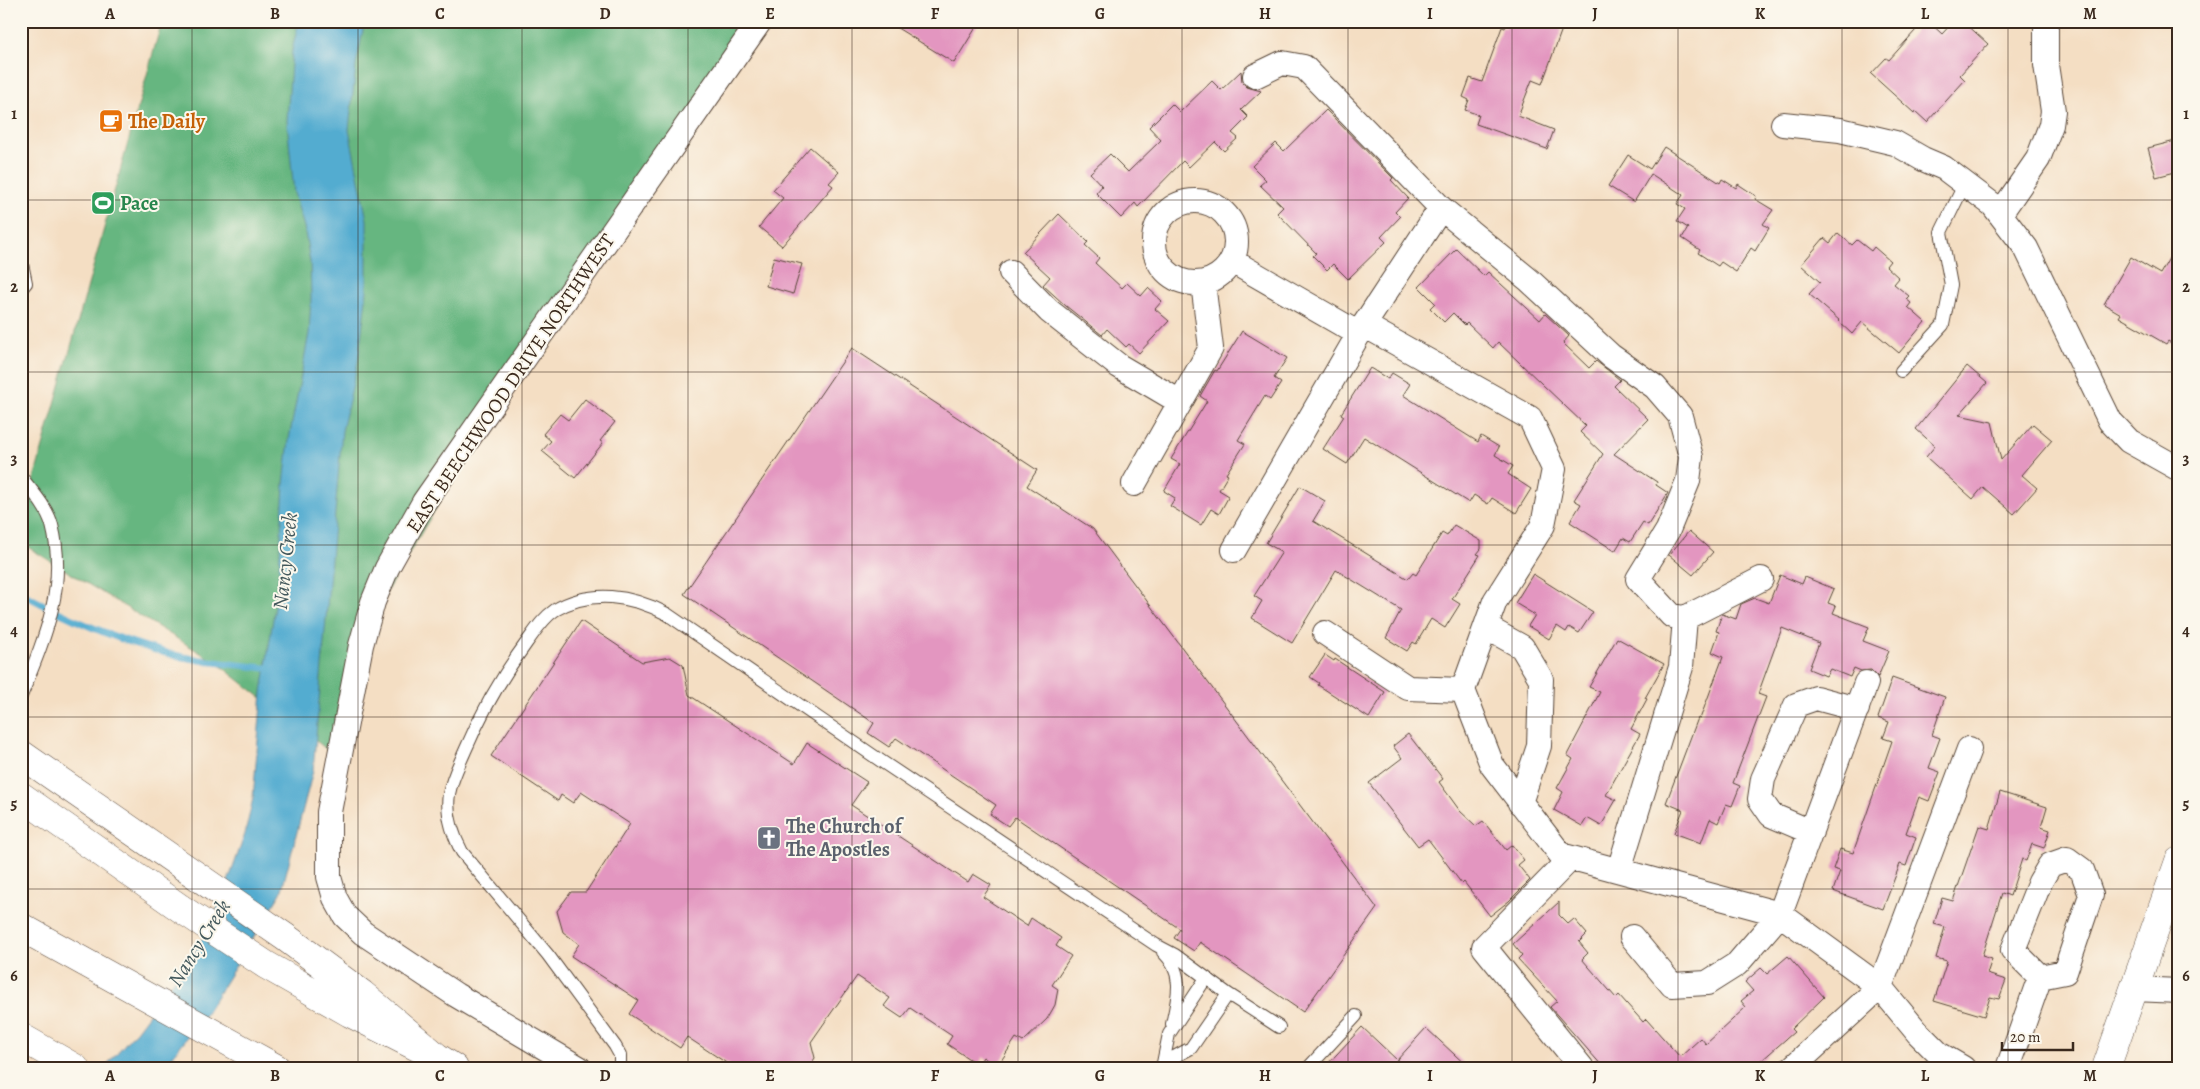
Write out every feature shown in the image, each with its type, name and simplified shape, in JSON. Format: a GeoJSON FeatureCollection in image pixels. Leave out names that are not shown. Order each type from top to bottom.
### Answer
{"type":"FeatureCollection","features":[{"type":"Feature","properties":{"kind":"main road"},"geometry":{"type":"LineString","coordinates":[[21,754],[286,937],[362,994],[446,1062]]}},
{"type":"Feature","properties":{"kind":"main road"},"geometry":{"type":"LineString","coordinates":[[21,796],[180,908],[266,965],[350,1013],[446,1062]]}},
{"type":"Feature","properties":{"kind":"main road"},"geometry":{"type":"LineString","coordinates":[[2106,1068],[2179,861]]}},
{"type":"Feature","properties":{"kind":"main road"},"geometry":{"type":"LineString","coordinates":[[31,933],[270,1064]]}},
{"type":"Feature","properties":{"kind":"main road"},"geometry":{"type":"LineString","coordinates":[[21,1037],[75,1068]]}},
{"type":"Feature","properties":{"kind":"street","name":"EAST BEECHWOOD DRIVE NORTHWEST"},"geometry":{"type":"LineString","coordinates":[[579,1068],[456,996],[363,933],[345,916],[335,898],[329,877],[329,812],[361,645],[373,602],[387,568],[424,502],[760,21]]}},
{"type":"Feature","properties":{"kind":"street"},"geometry":{"type":"LineString","coordinates":[[2000,214],[2038,159],[2051,125],[2053,111],[2046,65],[2046,21]]}},
{"type":"Feature","properties":{"kind":"street"},"geometry":{"type":"LineString","coordinates":[[1255,76],[1282,63],[1304,67],[1441,208],[1529,280],[1611,356],[1655,387],[1680,416],[1691,457],[1688,481],[1668,530],[1638,579],[1672,616],[1684,618],[1761,579]]}},
{"type":"Feature","properties":{"kind":"street"},"geometry":{"type":"LineString","coordinates":[[1782,124],[1840,130],[1895,143],[1923,159],[1944,168],[1993,205],[2026,248],[2110,422],[2129,441],[2179,469]]}},
{"type":"Feature","properties":{"kind":"street"},"geometry":{"type":"LineString","coordinates":[[1193,201],[1203,201],[1223,211],[1230,219],[1237,240],[1232,261],[1218,277],[1202,282],[1186,283],[1176,280],[1160,265],[1155,255],[1154,234],[1161,219],[1172,208],[1193,201]]}},
{"type":"Feature","properties":{"kind":"street"},"geometry":{"type":"LineString","coordinates":[[1234,550],[1361,329],[1441,208]]}},
{"type":"Feature","properties":{"kind":"street"},"geometry":{"type":"LineString","coordinates":[[1232,261],[1530,418],[1554,469],[1543,525],[1495,601],[1463,690],[1492,765],[1561,855],[1780,914],[1880,987],[1918,1033],[1939,1054],[1963,1068]]}},
{"type":"Feature","properties":{"kind":"street"},"geometry":{"type":"LineString","coordinates":[[1011,272],[1049,311],[1119,366],[1180,402]]}},
{"type":"Feature","properties":{"kind":"street"},"geometry":{"type":"LineString","coordinates":[[1134,484],[1211,348],[1202,282]]}},
{"type":"Feature","properties":{"kind":"street"},"geometry":{"type":"LineString","coordinates":[[1619,870],[1681,667],[1684,618]]}},
{"type":"Feature","properties":{"kind":"street"},"geometry":{"type":"LineString","coordinates":[[1486,627],[1522,648],[1541,679],[1539,746],[1520,802]]}},
{"type":"Feature","properties":{"kind":"street"},"geometry":{"type":"LineString","coordinates":[[1325,633],[1408,688],[1463,690]]}},
{"type":"Feature","properties":{"kind":"street"},"geometry":{"type":"LineString","coordinates":[[1632,937],[1672,985],[1707,982],[1738,964],[1780,914],[1866,684]]}},
{"type":"Feature","properties":{"kind":"street"},"geometry":{"type":"LineString","coordinates":[[1811,832],[1771,815],[1760,798],[1763,779],[1796,705],[1816,698],[1857,709]]}},
{"type":"Feature","properties":{"kind":"street"},"geometry":{"type":"LineString","coordinates":[[1792,1068],[1880,987],[1969,749]]}},
{"type":"Feature","properties":{"kind":"street"},"geometry":{"type":"LineString","coordinates":[[1571,858],[1484,947],[1582,1068]]}},
{"type":"Feature","properties":{"kind":"street"},"geometry":{"type":"LineString","coordinates":[[2067,859],[2082,870],[2091,895],[2065,972],[2040,977],[2013,950],[2040,882],[2050,865],[2067,859]]}},
{"type":"Feature","properties":{"kind":"street"},"geometry":{"type":"LineString","coordinates":[[2008,1068],[2040,977]]}},
{"type":"Feature","properties":{"kind":"street"},"geometry":{"type":"LineString","coordinates":[[2134,989],[2179,991]]}},
{"type":"Feature","properties":{"kind":"lane"},"geometry":{"type":"LineString","coordinates":[[1901,371],[1943,325],[1951,284],[1941,232],[1965,183]]}},
{"type":"Feature","properties":{"kind":"lane"},"geometry":{"type":"LineString","coordinates":[[21,259],[26,283],[21,289]]}},
{"type":"Feature","properties":{"kind":"lane"},"geometry":{"type":"LineString","coordinates":[[21,477],[42,505],[52,524],[57,574],[56,598],[49,624],[21,696]]}},
{"type":"Feature","properties":{"kind":"lane"},"geometry":{"type":"LineString","coordinates":[[620,1068],[620,1055],[615,1046],[566,978],[462,852],[455,838],[450,815],[449,796],[452,779],[491,694],[544,619],[553,611],[570,603],[599,595],[633,600],[650,605],[667,614],[881,761],[1156,945],[1176,955],[1228,994],[1278,1027]]}},
{"type":"Feature","properties":{"kind":"lane"},"geometry":{"type":"LineString","coordinates":[[1156,945],[1175,967],[1178,979],[1178,991],[1164,1066]]}},
{"type":"Feature","properties":{"kind":"lane"},"geometry":{"type":"LineString","coordinates":[[1169,1034],[1206,978]]}},
{"type":"Feature","properties":{"kind":"lane"},"geometry":{"type":"LineString","coordinates":[[1164,1066],[1190,1048],[1228,994]]}},
{"type":"Feature","properties":{"kind":"lane"},"geometry":{"type":"LineString","coordinates":[[1308,1068],[1356,1016]]}},
{"type":"Feature","properties":{"kind":"green space"},"geometry":{"type":"Polygon","coordinates":[[[162,21],[755,21],[454,478],[369,621],[334,755],[217,663],[21,543],[21,525],[162,21]]]}},
{"type":"Feature","properties":{"kind":"water","name":"Nancy Creek"},"geometry":{"type":"Polygon","coordinates":[[[299,21],[365,21],[356,65],[349,130],[367,220],[367,291],[358,362],[342,431],[313,771],[281,893],[205,1015],[163,1068],[104,1068],[137,1030],[194,954],[221,901],[245,834],[253,798],[262,692],[278,586],[284,484],[289,439],[309,333],[311,298],[310,262],[304,227],[294,193],[287,121],[292,50],[299,21]]]}},
{"type":"Feature","properties":{"kind":"building"},"geometry":{"type":"Polygon","coordinates":[[[886,21],[980,21],[954,63],[886,21]]]}},
{"type":"Feature","properties":{"kind":"building"},"geometry":{"type":"Polygon","coordinates":[[[1508,21],[1556,21],[1554,26],[1562,29],[1542,84],[1532,80],[1518,116],[1554,130],[1547,149],[1476,124],[1479,115],[1465,110],[1469,100],[1463,97],[1470,78],[1482,82],[1502,27],[1505,28],[1508,21]]]}},
{"type":"Feature","properties":{"kind":"building"},"geometry":{"type":"Polygon","coordinates":[[[1924,21],[1928,21],[1942,34],[1954,21],[1963,21],[1988,44],[1960,75],[1965,80],[1927,122],[1915,111],[1914,113],[1871,74],[1886,58],[1889,60],[1924,21]]]}},
{"type":"Feature","properties":{"kind":"building"},"geometry":{"type":"Polygon","coordinates":[[[1241,71],[1242,82],[1247,87],[1261,91],[1241,110],[1248,117],[1232,133],[1238,138],[1224,151],[1215,142],[1189,167],[1183,161],[1138,207],[1135,203],[1121,218],[1096,193],[1102,186],[1090,173],[1110,154],[1128,172],[1161,140],[1149,127],[1172,104],[1180,112],[1212,81],[1221,90],[1241,71]]]}},
{"type":"Feature","properties":{"kind":"building"},"geometry":{"type":"Polygon","coordinates":[[[1326,110],[1393,178],[1391,180],[1408,198],[1395,212],[1400,217],[1381,237],[1386,242],[1348,279],[1333,264],[1327,270],[1313,256],[1316,253],[1277,213],[1283,207],[1260,185],[1266,180],[1252,166],[1276,143],[1284,151],[1326,110]]]}},
{"type":"Feature","properties":{"kind":"building"},"geometry":{"type":"Polygon","coordinates":[[[2179,140],[2179,171],[2156,177],[2148,148],[2179,140]]]}},
{"type":"Feature","properties":{"kind":"building"},"geometry":{"type":"Polygon","coordinates":[[[810,147],[839,172],[829,183],[833,186],[782,246],[759,227],[783,198],[773,190],[810,147]]]}},
{"type":"Feature","properties":{"kind":"building"},"geometry":{"type":"Polygon","coordinates":[[[1664,147],[1720,183],[1722,179],[1736,188],[1738,184],[1756,196],[1755,199],[1773,210],[1763,224],[1769,228],[1755,251],[1751,248],[1736,272],[1721,262],[1718,266],[1698,253],[1700,250],[1682,238],[1688,228],[1677,221],[1685,209],[1677,204],[1683,195],[1651,174],[1634,202],[1608,186],[1628,155],[1650,169],[1664,147]]]}},
{"type":"Feature","properties":{"kind":"building"},"geometry":{"type":"Polygon","coordinates":[[[1059,214],[1088,242],[1085,245],[1099,258],[1095,263],[1122,288],[1127,283],[1141,296],[1148,288],[1162,301],[1155,309],[1169,321],[1139,353],[1129,344],[1126,347],[1107,329],[1102,335],[1066,306],[1043,285],[1050,277],[1023,252],[1059,214]]]}},
{"type":"Feature","properties":{"kind":"building"},"geometry":{"type":"Polygon","coordinates":[[[1838,233],[1852,245],[1857,240],[1871,251],[1874,247],[1890,261],[1886,266],[1899,278],[1894,284],[1909,296],[1906,299],[1911,303],[1908,307],[1925,322],[1899,353],[1862,322],[1852,334],[1809,294],[1820,282],[1801,265],[1824,238],[1830,243],[1838,233]]]}},
{"type":"Feature","properties":{"kind":"building"},"geometry":{"type":"Polygon","coordinates":[[[2179,241],[2179,348],[2168,341],[2166,344],[2119,317],[2121,314],[2104,304],[2131,257],[2160,274],[2179,241]]]}},
{"type":"Feature","properties":{"kind":"building"},"geometry":{"type":"Polygon","coordinates":[[[1456,249],[1484,276],[1488,272],[1540,320],[1545,314],[1569,336],[1563,343],[1589,368],[1596,361],[1620,380],[1614,386],[1648,419],[1614,454],[1657,482],[1656,485],[1668,493],[1648,525],[1643,522],[1630,542],[1623,538],[1615,551],[1570,522],[1581,504],[1574,500],[1603,454],[1580,432],[1586,426],[1498,342],[1493,348],[1467,323],[1465,325],[1453,313],[1444,322],[1430,308],[1435,303],[1419,287],[1456,249]]]}},
{"type":"Feature","properties":{"kind":"building"},"geometry":{"type":"Polygon","coordinates":[[[774,257],[802,264],[793,294],[766,286],[774,257]]]}},
{"type":"Feature","properties":{"kind":"building"},"geometry":{"type":"Polygon","coordinates":[[[1242,331],[1287,358],[1274,378],[1281,383],[1270,400],[1265,396],[1238,440],[1245,444],[1226,474],[1228,475],[1219,490],[1229,496],[1219,514],[1211,509],[1201,525],[1170,506],[1175,498],[1164,491],[1180,464],[1171,459],[1207,401],[1200,396],[1215,370],[1217,371],[1242,331]]]}},
{"type":"Feature","properties":{"kind":"building"},"geometry":{"type":"Polygon","coordinates":[[[852,348],[1037,470],[1027,486],[1093,529],[1377,908],[1303,1012],[1200,942],[1194,951],[1174,938],[1180,929],[1015,817],[1008,826],[990,814],[996,805],[896,738],[889,747],[868,733],[874,723],[684,594],[852,348]]]}},
{"type":"Feature","properties":{"kind":"building"},"geometry":{"type":"Polygon","coordinates":[[[1967,366],[1987,383],[1959,415],[1992,422],[2001,460],[2033,424],[2052,440],[2022,475],[2037,488],[2014,514],[1983,487],[1973,499],[1926,457],[1935,446],[1916,429],[1967,366]]]}},
{"type":"Feature","properties":{"kind":"building"},"geometry":{"type":"Polygon","coordinates":[[[1370,368],[1388,379],[1392,373],[1410,384],[1403,395],[1478,442],[1481,436],[1499,447],[1495,455],[1513,466],[1508,474],[1531,489],[1516,513],[1492,498],[1488,504],[1474,495],[1469,503],[1364,437],[1347,464],[1323,449],[1344,416],[1341,414],[1370,368]]]}},
{"type":"Feature","properties":{"kind":"building"},"geometry":{"type":"Polygon","coordinates":[[[585,399],[615,422],[600,441],[603,443],[575,478],[542,451],[551,441],[543,434],[560,414],[568,420],[585,399]]]}},
{"type":"Feature","properties":{"kind":"building"},"geometry":{"type":"Polygon","coordinates":[[[1300,486],[1325,501],[1313,521],[1408,579],[1413,573],[1416,575],[1442,533],[1447,536],[1454,525],[1481,541],[1481,549],[1477,554],[1480,555],[1452,599],[1460,604],[1445,628],[1431,619],[1416,644],[1413,642],[1407,651],[1386,638],[1401,610],[1336,570],[1292,643],[1252,618],[1262,601],[1254,596],[1282,552],[1266,543],[1300,486]]]}},
{"type":"Feature","properties":{"kind":"building"},"geometry":{"type":"Polygon","coordinates":[[[1689,531],[1713,552],[1693,575],[1669,555],[1689,531]]]}},
{"type":"Feature","properties":{"kind":"building"},"geometry":{"type":"Polygon","coordinates":[[[1533,574],[1593,612],[1579,633],[1569,627],[1566,632],[1557,626],[1549,639],[1528,626],[1535,615],[1515,603],[1533,574]]]}},
{"type":"Feature","properties":{"kind":"building"},"geometry":{"type":"Polygon","coordinates":[[[1780,575],[1802,584],[1805,577],[1834,589],[1828,603],[1836,606],[1833,613],[1869,627],[1863,641],[1889,651],[1878,677],[1871,670],[1861,671],[1854,668],[1850,677],[1830,669],[1826,676],[1809,669],[1819,643],[1782,628],[1758,694],[1766,697],[1733,783],[1740,786],[1732,806],[1726,804],[1718,823],[1710,819],[1701,843],[1674,833],[1683,810],[1666,803],[1723,657],[1712,652],[1719,632],[1716,631],[1722,614],[1736,619],[1741,604],[1755,598],[1769,603],[1780,575]]]}},
{"type":"Feature","properties":{"kind":"building","name":"The Church of The Apostles"},"geometry":{"type":"Polygon","coordinates":[[[581,621],[642,662],[670,657],[683,665],[689,695],[794,764],[807,743],[867,782],[851,805],[968,882],[973,874],[991,885],[983,897],[1027,926],[1031,918],[1061,938],[1056,946],[1071,956],[1052,985],[1058,989],[1055,1005],[1047,1019],[1023,1042],[1016,1038],[997,1067],[983,1057],[978,1065],[947,1044],[952,1036],[910,1008],[902,1018],[884,1006],[890,998],[857,976],[811,1042],[815,1058],[808,1068],[734,1068],[687,1037],[680,1048],[629,1014],[638,1000],[571,956],[579,944],[563,932],[557,911],[571,892],[586,892],[630,824],[581,792],[573,803],[561,795],[558,801],[491,756],[581,621]]]}},
{"type":"Feature","properties":{"kind":"building"},"geometry":{"type":"Polygon","coordinates":[[[1617,638],[1664,664],[1645,698],[1647,699],[1631,729],[1640,734],[1606,795],[1616,800],[1601,826],[1587,818],[1582,826],[1554,810],[1563,792],[1557,788],[1573,759],[1567,755],[1600,692],[1589,687],[1617,638]]]}},
{"type":"Feature","properties":{"kind":"building"},"geometry":{"type":"Polygon","coordinates":[[[1325,655],[1334,661],[1335,659],[1385,692],[1369,718],[1318,685],[1319,683],[1310,677],[1325,655]]]}},
{"type":"Feature","properties":{"kind":"building"},"geometry":{"type":"Polygon","coordinates":[[[1892,678],[1945,697],[1932,735],[1940,738],[1929,768],[1940,772],[1929,801],[1919,797],[1906,833],[1916,837],[1906,866],[1900,864],[1883,909],[1833,891],[1840,871],[1833,869],[1840,849],[1853,853],[1892,741],[1883,738],[1889,722],[1878,718],[1892,678]]]}},
{"type":"Feature","properties":{"kind":"building"},"geometry":{"type":"Polygon","coordinates":[[[1408,734],[1443,779],[1439,782],[1460,811],[1476,826],[1483,821],[1506,850],[1512,845],[1524,860],[1518,865],[1530,880],[1509,901],[1490,916],[1464,882],[1462,884],[1428,839],[1418,846],[1369,783],[1402,758],[1393,746],[1408,734]]]}},
{"type":"Feature","properties":{"kind":"building"},"geometry":{"type":"Polygon","coordinates":[[[2000,792],[2047,807],[2041,827],[2050,830],[2044,848],[2032,844],[2026,861],[2022,859],[2010,896],[2002,893],[1982,956],[1992,959],[1987,974],[2006,980],[1999,999],[1990,997],[1984,1016],[1934,1001],[1947,961],[1936,958],[1945,927],[1934,924],[1942,898],[1953,901],[1979,826],[1989,829],[2000,792]]]}},
{"type":"Feature","properties":{"kind":"building"},"geometry":{"type":"Polygon","coordinates":[[[1559,902],[1559,915],[1568,924],[1574,919],[1587,934],[1579,942],[1588,953],[1582,959],[1616,998],[1619,995],[1643,1022],[1646,1019],[1680,1057],[1701,1038],[1706,1044],[1746,1007],[1741,1001],[1753,991],[1745,982],[1761,968],[1767,974],[1788,956],[1824,997],[1791,1029],[1794,1032],[1753,1068],[1604,1068],[1550,1007],[1557,1001],[1518,959],[1522,955],[1513,944],[1559,902]]]}},
{"type":"Feature","properties":{"kind":"building"},"geometry":{"type":"Polygon","coordinates":[[[1362,1027],[1397,1060],[1426,1028],[1469,1068],[1324,1068],[1362,1027]]]}},
{"type":"Feature","properties":{"kind":"waterway"},"geometry":{"type":"LineString","coordinates":[[21,593],[57,612],[94,628],[150,648],[182,657],[206,661],[265,668],[275,667]]}},
{"type":"Feature","properties":{"kind":"place","name":"The Daily"},"geometry":{"type":"Point","coordinates":[111,121]}},
{"type":"Feature","properties":{"kind":"place","name":"Pace"},"geometry":{"type":"Point","coordinates":[103,203]}},
{"type":"Feature","properties":{"kind":"place","name":"The Church of The Apostles"},"geometry":{"type":"Point","coordinates":[769,838]}}]}
